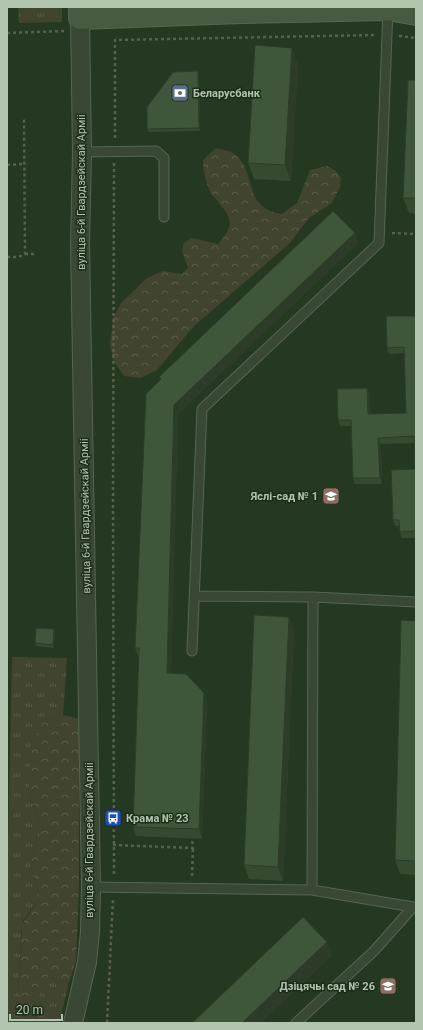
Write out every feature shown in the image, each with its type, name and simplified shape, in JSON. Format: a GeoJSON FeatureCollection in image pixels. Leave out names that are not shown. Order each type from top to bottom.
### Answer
{"type":"FeatureCollection","features":[{"type":"Feature","properties":{"kind":"street"},"geometry":{"type":"LineString","coordinates":[[80,19],[242,9],[388,9],[416,14]]}},
{"type":"Feature","properties":{"kind":"street","name":"вуліца 6-й Гвардзейскай Арміі"},"geometry":{"type":"LineString","coordinates":[[73,1023],[87,962],[90,932],[91,887],[80,244],[82,152],[80,19]]}},
{"type":"Feature","properties":{"kind":"lane"},"geometry":{"type":"LineString","coordinates":[[192,650],[202,409],[379,243],[388,9]]}},
{"type":"Feature","properties":{"kind":"lane"},"geometry":{"type":"LineString","coordinates":[[82,152],[156,152],[164,158],[164,217]]}},
{"type":"Feature","properties":{"kind":"lane"},"geometry":{"type":"LineString","coordinates":[[195,596],[313,597],[416,602]]}},
{"type":"Feature","properties":{"kind":"lane"},"geometry":{"type":"LineString","coordinates":[[312,890],[313,597]]}},
{"type":"Feature","properties":{"kind":"lane"},"geometry":{"type":"LineString","coordinates":[[91,887],[312,890],[415,906]]}},
{"type":"Feature","properties":{"kind":"lane"},"geometry":{"type":"LineString","coordinates":[[296,1023],[374,951],[415,906]]}},
{"type":"Feature","properties":{"kind":"path"},"geometry":{"type":"LineString","coordinates":[[7,33],[80,19]]}},
{"type":"Feature","properties":{"kind":"path"},"geometry":{"type":"LineString","coordinates":[[107,1023],[114,887],[113,492],[115,40],[387,35],[416,38]]}},
{"type":"Feature","properties":{"kind":"path"},"geometry":{"type":"LineString","coordinates":[[24,119],[25,254]]}},
{"type":"Feature","properties":{"kind":"path"},"geometry":{"type":"LineString","coordinates":[[7,165],[24,164]]}},
{"type":"Feature","properties":{"kind":"path"},"geometry":{"type":"LineString","coordinates":[[380,232],[416,234]]}},
{"type":"Feature","properties":{"kind":"path"},"geometry":{"type":"LineString","coordinates":[[7,257],[36,254]]}},
{"type":"Feature","properties":{"kind":"path"},"geometry":{"type":"LineString","coordinates":[[192,839],[192,888]]}},
{"type":"Feature","properties":{"kind":"path"},"geometry":{"type":"LineString","coordinates":[[113,845],[193,848]]}},
{"type":"Feature","properties":{"kind":"green space"},"geometry":{"type":"Polygon","coordinates":[[[18,7],[62,7],[62,22],[19,23],[18,7]]]}},
{"type":"Feature","properties":{"kind":"green space"},"geometry":{"type":"Polygon","coordinates":[[[216,148],[232,153],[242,161],[255,197],[260,204],[269,210],[282,214],[297,203],[310,170],[327,166],[335,170],[341,178],[340,187],[332,203],[309,218],[290,243],[193,327],[157,370],[141,378],[124,376],[114,362],[110,345],[113,319],[121,303],[147,278],[163,271],[182,274],[188,268],[182,251],[184,243],[192,238],[218,244],[227,233],[230,224],[229,219],[224,209],[211,193],[204,173],[203,160],[216,148]]]}},
{"type":"Feature","properties":{"kind":"green space"},"geometry":{"type":"Polygon","coordinates":[[[12,657],[67,658],[63,715],[45,720],[29,794],[43,828],[30,864],[40,898],[22,922],[18,993],[43,976],[69,983],[59,1023],[7,1023],[7,886],[12,657]]]}},
{"type":"Feature","properties":{"kind":"green space"},"geometry":{"type":"Polygon","coordinates":[[[63,715],[79,719],[79,888],[76,961],[69,983],[43,976],[38,1000],[25,1002],[18,993],[22,924],[40,898],[30,864],[43,828],[29,794],[30,747],[45,720],[63,715]]]}},
{"type":"Feature","properties":{"kind":"building"},"geometry":{"type":"Polygon","coordinates":[[[255,45],[292,48],[285,165],[248,163],[255,45]]]}},
{"type":"Feature","properties":{"kind":"building","name":"Беларусбанк"},"geometry":{"type":"Polygon","coordinates":[[[198,71],[199,128],[147,129],[147,107],[173,72],[198,71]]]}},
{"type":"Feature","properties":{"kind":"building"},"geometry":{"type":"Polygon","coordinates":[[[408,80],[416,80],[416,198],[403,198],[408,80]]]}},
{"type":"Feature","properties":{"kind":"building"},"geometry":{"type":"Polygon","coordinates":[[[333,211],[355,233],[174,405],[167,673],[186,674],[204,693],[199,829],[133,827],[139,648],[135,648],[146,394],[161,379],[159,377],[333,211]]]}},
{"type":"Feature","properties":{"kind":"building"},"geometry":{"type":"Polygon","coordinates":[[[386,316],[416,316],[416,464],[414,436],[378,438],[380,478],[353,478],[351,420],[338,420],[337,389],[367,388],[368,414],[406,413],[404,347],[387,348],[386,316]]]}},
{"type":"Feature","properties":{"kind":"building"},"geometry":{"type":"Polygon","coordinates":[[[416,469],[416,531],[400,532],[399,520],[393,520],[391,470],[416,469]]]}},
{"type":"Feature","properties":{"kind":"building"},"geometry":{"type":"Polygon","coordinates":[[[254,615],[289,617],[278,867],[244,865],[254,615]]]}},
{"type":"Feature","properties":{"kind":"building"},"geometry":{"type":"Polygon","coordinates":[[[401,620],[416,621],[416,861],[395,860],[401,620]]]}},
{"type":"Feature","properties":{"kind":"building"},"geometry":{"type":"Polygon","coordinates":[[[36,628],[54,629],[53,645],[35,643],[36,628]]]}},
{"type":"Feature","properties":{"kind":"building"},"geometry":{"type":"Polygon","coordinates":[[[303,917],[327,942],[242,1023],[192,1023],[303,917]]]}},
{"type":"Feature","properties":{"kind":"place","name":"Беларусбанк"},"geometry":{"type":"Point","coordinates":[180,93]}},
{"type":"Feature","properties":{"kind":"place","name":"Яслі-сад № 1"},"geometry":{"type":"Point","coordinates":[331,496]}},
{"type":"Feature","properties":{"kind":"place","name":"Крама № 23"},"geometry":{"type":"Point","coordinates":[113,818]}},
{"type":"Feature","properties":{"kind":"place","name":"Дзіцячы сад № 26"},"geometry":{"type":"Point","coordinates":[388,986]}}]}
